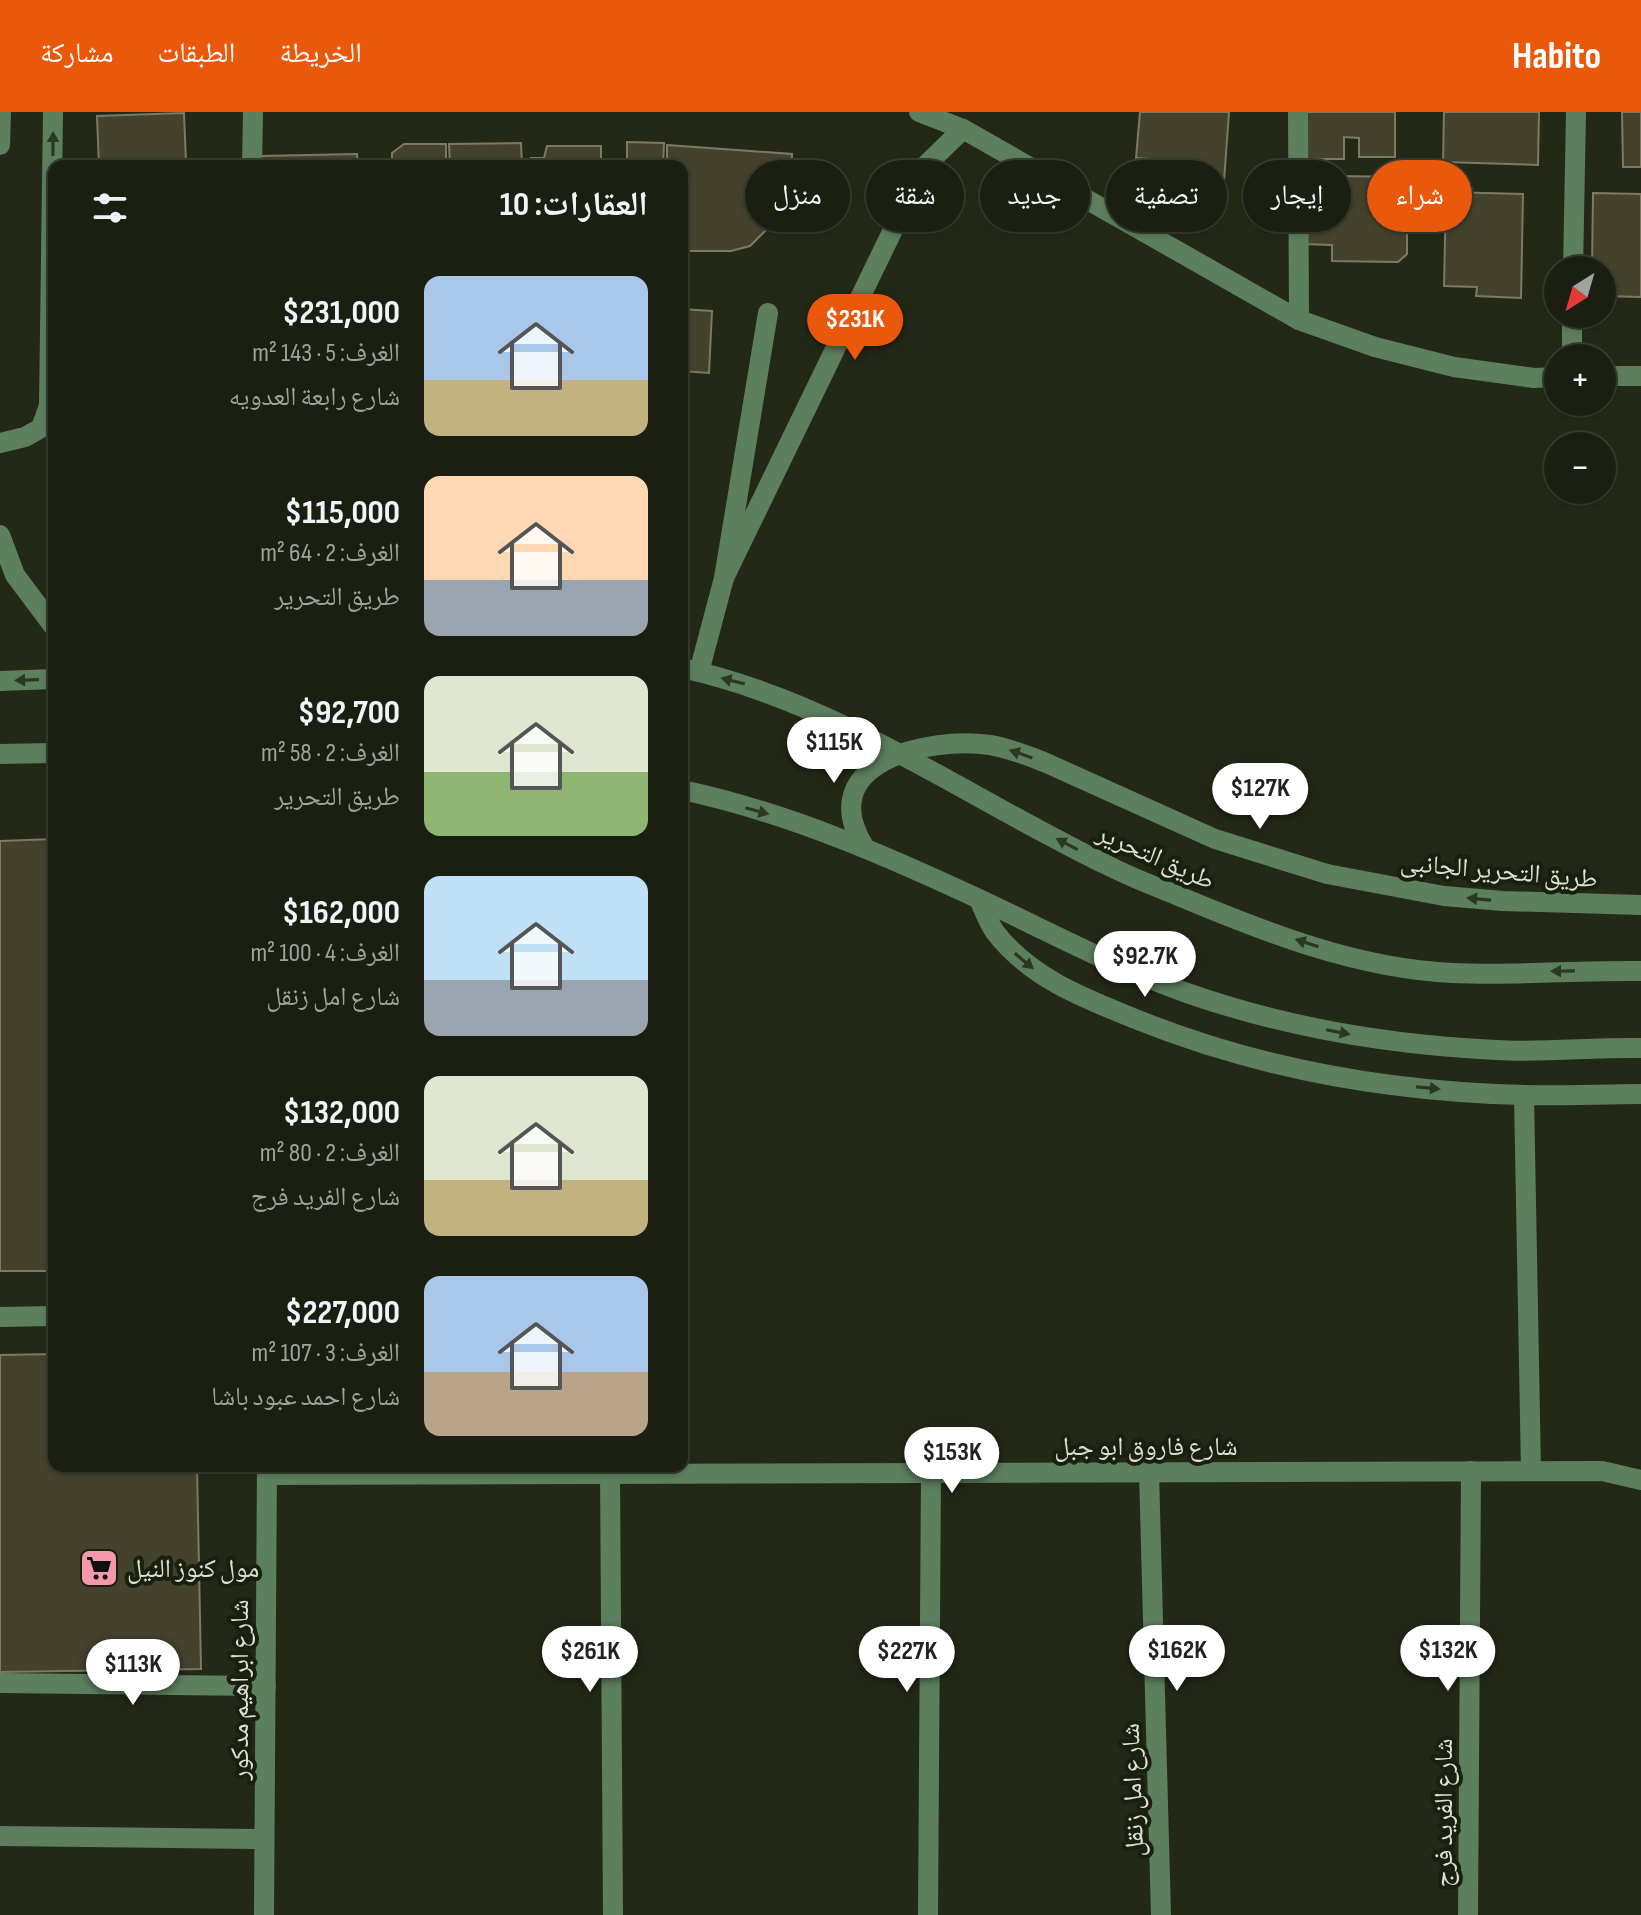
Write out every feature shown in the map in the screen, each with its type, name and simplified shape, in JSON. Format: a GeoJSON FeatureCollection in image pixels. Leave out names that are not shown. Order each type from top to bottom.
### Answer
{"type":"FeatureCollection","features":[{"type":"Feature","properties":{"kind":"street"},"geometry":{"type":"LineString","coordinates":[[0,145],[1,112]]}},
{"type":"Feature","properties":{"kind":"street"},"geometry":{"type":"LineString","coordinates":[[52,160],[53,112]]}},
{"type":"Feature","properties":{"kind":"street"},"geometry":{"type":"LineString","coordinates":[[252,160],[253,112]]}},
{"type":"Feature","properties":{"kind":"street"},"geometry":{"type":"LineString","coordinates":[[919,112],[963,129],[1299,320],[1375,347],[1454,367],[1544,378]]}},
{"type":"Feature","properties":{"kind":"street"},"geometry":{"type":"LineString","coordinates":[[1298,112],[1299,320]]}},
{"type":"Feature","properties":{"kind":"street"},"geometry":{"type":"LineString","coordinates":[[1573,256],[1576,112]]}},
{"type":"Feature","properties":{"kind":"street"},"geometry":{"type":"LineString","coordinates":[[690,670],[724,578],[923,168],[963,129]]}},
{"type":"Feature","properties":{"kind":"street"},"geometry":{"type":"LineString","coordinates":[[724,578],[768,313]]}},
{"type":"Feature","properties":{"kind":"street"},"geometry":{"type":"LineString","coordinates":[[1616,376],[1641,376]]}},
{"type":"Feature","properties":{"kind":"street"},"geometry":{"type":"LineString","coordinates":[[0,443],[25,437],[41,428],[48,409]]}},
{"type":"Feature","properties":{"kind":"street"},"geometry":{"type":"LineString","coordinates":[[0,535],[6,571],[48,622]]}},
{"type":"Feature","properties":{"kind":"street","name":"طريق التحرير"},"geometry":{"type":"LineString","coordinates":[[690,670],[748,685],[800,704],[899,753],[1109,867],[1244,923],[1364,961],[1452,973],[1641,971]]}},
{"type":"Feature","properties":{"kind":"street"},"geometry":{"type":"LineString","coordinates":[[0,681],[48,679]]}},
{"type":"Feature","properties":{"kind":"street","name":"طريق التحرير الجانبى"},"geometry":{"type":"LineString","coordinates":[[865,848],[853,824],[854,793],[871,768],[899,753],[940,744],[990,745],[1018,752],[1215,839],[1327,874],[1385,887],[1503,901],[1641,905]]}},
{"type":"Feature","properties":{"kind":"street"},"geometry":{"type":"LineString","coordinates":[[0,754],[48,753]]}},
{"type":"Feature","properties":{"kind":"street"},"geometry":{"type":"LineString","coordinates":[[688,792],[794,822],[865,848],[1088,952],[1186,993],[1288,1023],[1393,1043],[1484,1049],[1641,1048]]}},
{"type":"Feature","properties":{"kind":"street"},"geometry":{"type":"LineString","coordinates":[[979,899],[994,930],[1041,975],[1085,999],[1198,1044],[1306,1072],[1416,1087],[1524,1095],[1641,1094]]}},
{"type":"Feature","properties":{"kind":"street"},"geometry":{"type":"LineString","coordinates":[[1524,1095],[1531,1471]]}},
{"type":"Feature","properties":{"kind":"street"},"geometry":{"type":"LineString","coordinates":[[0,1317],[48,1316]]}},
{"type":"Feature","properties":{"kind":"street","name":"شارع الفريد فرج"},"geometry":{"type":"LineString","coordinates":[[1468,1915],[1471,1471]]}},
{"type":"Feature","properties":{"kind":"street","name":"شارع فاروق ابو جبل"},"geometry":{"type":"LineString","coordinates":[[496,1472],[1602,1471],[1641,1480]]}},
{"type":"Feature","properties":{"kind":"street","name":"شارع ابراهيم مدكور"},"geometry":{"type":"LineString","coordinates":[[264,1915],[267,1472]]}},
{"type":"Feature","properties":{"kind":"street","name":"شارع امل زنقل"},"geometry":{"type":"LineString","coordinates":[[1149,1472],[1161,1915]]}},
{"type":"Feature","properties":{"kind":"street"},"geometry":{"type":"LineString","coordinates":[[610,1473],[613,1915]]}},
{"type":"Feature","properties":{"kind":"street"},"geometry":{"type":"LineString","coordinates":[[928,1915],[931,1473]]}},
{"type":"Feature","properties":{"kind":"street"},"geometry":{"type":"LineString","coordinates":[[0,1683],[266,1686]]}},
{"type":"Feature","properties":{"kind":"street"},"geometry":{"type":"LineString","coordinates":[[0,1836],[264,1839]]}},
{"type":"Feature","properties":{"kind":"building"},"geometry":{"type":"Polygon","coordinates":[[[1140,112],[1229,112],[1226,160],[1136,158],[1140,112]]]}},
{"type":"Feature","properties":{"kind":"building"},"geometry":{"type":"Polygon","coordinates":[[[1307,112],[1395,112],[1395,157],[1359,157],[1359,138],[1344,137],[1344,159],[1307,159],[1307,112]]]}},
{"type":"Feature","properties":{"kind":"building"},"geometry":{"type":"Polygon","coordinates":[[[1444,112],[1539,112],[1538,165],[1443,160],[1444,112]]]}},
{"type":"Feature","properties":{"kind":"building"},"geometry":{"type":"Polygon","coordinates":[[[1622,112],[1641,112],[1641,167],[1623,167],[1622,112]]]}},
{"type":"Feature","properties":{"kind":"building"},"geometry":{"type":"Polygon","coordinates":[[[184,113],[186,160],[99,160],[97,116],[184,113]]]}},
{"type":"Feature","properties":{"kind":"building"},"geometry":{"type":"Polygon","coordinates":[[[627,142],[664,143],[663,160],[627,160],[627,142]]]}},
{"type":"Feature","properties":{"kind":"building"},"geometry":{"type":"Polygon","coordinates":[[[521,143],[522,160],[450,160],[449,144],[521,143]]]}},
{"type":"Feature","properties":{"kind":"building"},"geometry":{"type":"Polygon","coordinates":[[[404,144],[446,144],[446,160],[392,160],[392,153],[404,144]]]}},
{"type":"Feature","properties":{"kind":"building"},"geometry":{"type":"Polygon","coordinates":[[[667,145],[792,154],[792,160],[745,160],[745,232],[764,232],[750,246],[731,251],[688,251],[688,160],[667,160],[667,145]]]}},
{"type":"Feature","properties":{"kind":"building"},"geometry":{"type":"Polygon","coordinates":[[[547,146],[601,146],[601,160],[531,160],[544,158],[547,146]]]}},
{"type":"Feature","properties":{"kind":"building"},"geometry":{"type":"Polygon","coordinates":[[[357,154],[358,160],[260,160],[260,156],[357,154]]]}},
{"type":"Feature","properties":{"kind":"building"},"geometry":{"type":"Polygon","coordinates":[[[1351,176],[1367,176],[1367,232],[1407,232],[1407,254],[1398,262],[1332,261],[1332,245],[1303,244],[1303,232],[1351,232],[1351,176]]]}},
{"type":"Feature","properties":{"kind":"building"},"geometry":{"type":"Polygon","coordinates":[[[1472,193],[1523,194],[1521,298],[1476,296],[1477,287],[1444,286],[1445,232],[1472,232],[1472,193]]]}},
{"type":"Feature","properties":{"kind":"building"},"geometry":{"type":"Polygon","coordinates":[[[1593,193],[1641,194],[1641,297],[1616,296],[1616,256],[1592,256],[1593,193]]]}},
{"type":"Feature","properties":{"kind":"building"},"geometry":{"type":"Polygon","coordinates":[[[688,309],[712,311],[709,373],[688,371],[688,309]]]}},
{"type":"Feature","properties":{"kind":"building"},"geometry":{"type":"Polygon","coordinates":[[[48,839],[48,1271],[0,1271],[0,841],[48,839]]]}},
{"type":"Feature","properties":{"kind":"building","name":"مول كنوز النيل"},"geometry":{"type":"Polygon","coordinates":[[[48,1354],[48,1472],[197,1472],[201,1669],[0,1672],[0,1355],[48,1354]]]}},
{"type":"Feature","properties":{"kind":"place","name":"مول كنوز النيل"},"geometry":{"type":"Point","coordinates":[99,1568]}}]}
